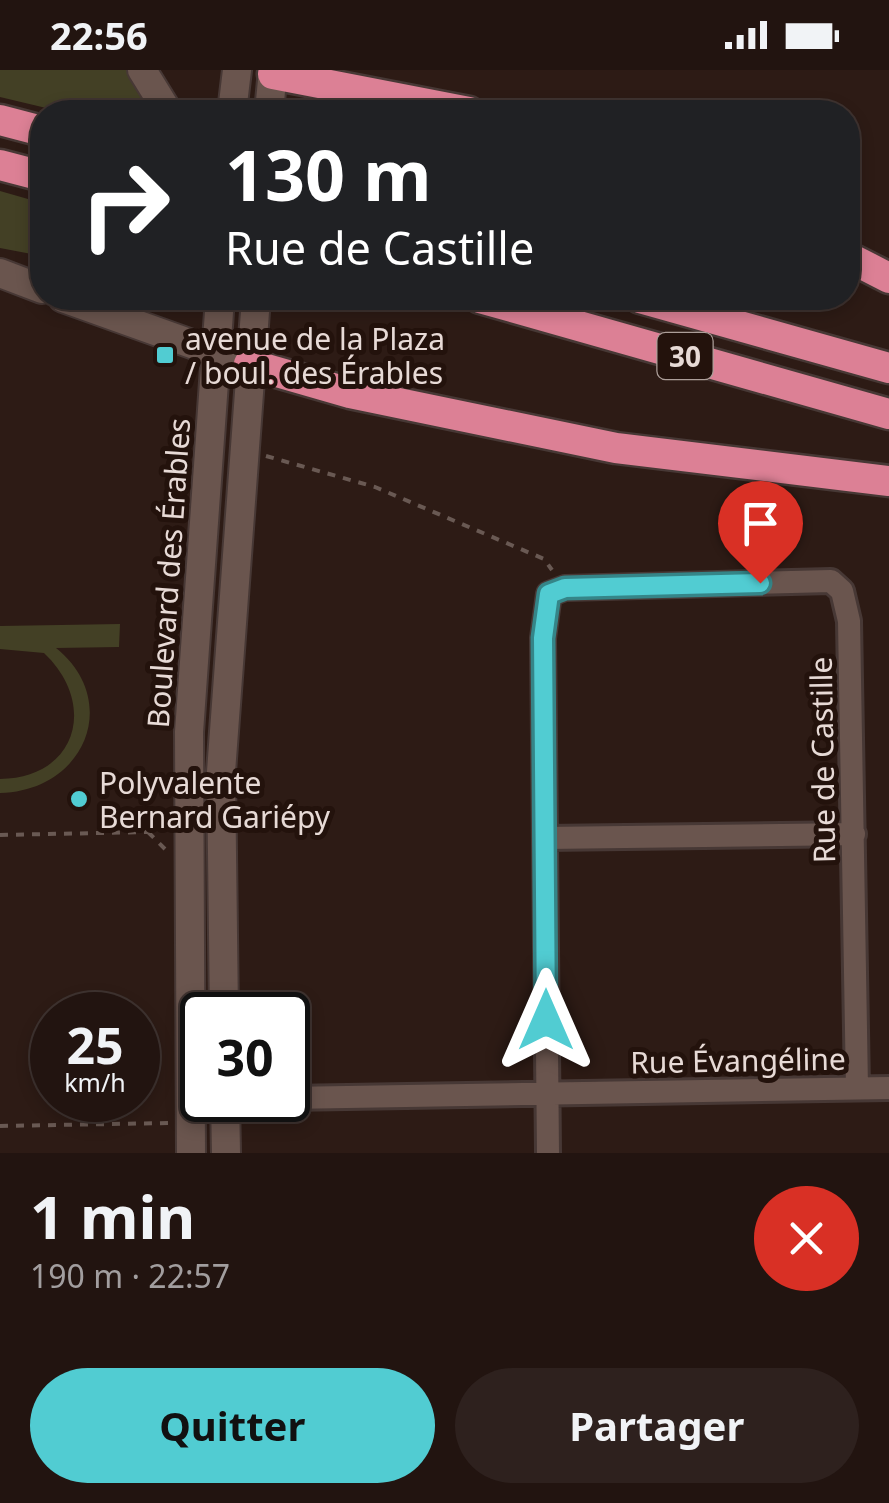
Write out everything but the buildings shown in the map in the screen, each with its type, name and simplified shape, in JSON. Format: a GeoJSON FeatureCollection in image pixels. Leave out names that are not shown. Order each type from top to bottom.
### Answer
{"type":"FeatureCollection","features":[{"type":"Feature","properties":{"kind":"highway"},"geometry":{"type":"LineString","coordinates":[[267,71],[410,100]]}},
{"type":"Feature","properties":{"kind":"highway"},"geometry":{"type":"LineString","coordinates":[[0,120],[30,128]]}},
{"type":"Feature","properties":{"kind":"highway"},"geometry":{"type":"LineString","coordinates":[[0,165],[30,173]]}},
{"type":"Feature","properties":{"kind":"highway"},"geometry":{"type":"LineString","coordinates":[[860,263],[889,278]]}},
{"type":"Feature","properties":{"kind":"highway","name":"30"},"geometry":{"type":"LineString","coordinates":[[522,310],[889,414]]}},
{"type":"Feature","properties":{"kind":"highway","name":"30"},"geometry":{"type":"LineString","coordinates":[[683,310],[889,368]]}},
{"type":"Feature","properties":{"kind":"highway"},"geometry":{"type":"LineString","coordinates":[[249,364],[350,393],[635,452],[889,481]]}},
{"type":"Feature","properties":{"kind":"street"},"geometry":{"type":"LineString","coordinates":[[142,70],[161,100]]}},
{"type":"Feature","properties":{"kind":"street"},"geometry":{"type":"LineString","coordinates":[[233,100],[236,70]]}},
{"type":"Feature","properties":{"kind":"street"},"geometry":{"type":"LineString","coordinates":[[267,71],[269,100]]}},
{"type":"Feature","properties":{"kind":"street"},"geometry":{"type":"LineString","coordinates":[[0,273],[30,284]]}},
{"type":"Feature","properties":{"kind":"street"},"geometry":{"type":"LineString","coordinates":[[97,310],[249,364]]}},
{"type":"Feature","properties":{"kind":"street","name":"Boulevard des Érables"},"geometry":{"type":"LineString","coordinates":[[194,992],[189,732],[219,310]]}},
{"type":"Feature","properties":{"kind":"street"},"geometry":{"type":"LineString","coordinates":[[224,992],[222,752],[255,310]]}},
{"type":"Feature","properties":{"kind":"street"},"geometry":{"type":"LineString","coordinates":[[548,1153],[543,638],[549,594],[560,581]]}},
{"type":"Feature","properties":{"kind":"street","name":"Rue de Castille"},"geometry":{"type":"LineString","coordinates":[[560,581],[831,581],[842,591],[849,621],[856,1088]]}},
{"type":"Feature","properties":{"kind":"street"},"geometry":{"type":"LineString","coordinates":[[546,838],[854,834]]}},
{"type":"Feature","properties":{"kind":"street","name":"Rue Évangéline"},"geometry":{"type":"LineString","coordinates":[[310,1097],[889,1088]]}},
{"type":"Feature","properties":{"kind":"street","name":"Boulevard des Érables"},"geometry":{"type":"LineString","coordinates":[[191,1153],[194,1122]]}},
{"type":"Feature","properties":{"kind":"street"},"geometry":{"type":"LineString","coordinates":[[225,1122],[226,1153]]}},
{"type":"Feature","properties":{"kind":"path"},"geometry":{"type":"LineString","coordinates":[[262,455],[375,487],[544,558],[560,581]]}},
{"type":"Feature","properties":{"kind":"path"},"geometry":{"type":"LineString","coordinates":[[0,834],[148,832],[168,816]]}},
{"type":"Feature","properties":{"kind":"path"},"geometry":{"type":"LineString","coordinates":[[148,832],[169,852]]}},
{"type":"Feature","properties":{"kind":"path"},"geometry":{"type":"LineString","coordinates":[[0,1126],[172,1123]]}},
{"type":"Feature","properties":{"kind":"shaded area"},"geometry":{"type":"Polygon","coordinates":[[[0,70],[132,70],[150,100],[30,100],[30,104],[0,97],[0,70]]]}},
{"type":"Feature","properties":{"kind":"shaded area"},"geometry":{"type":"Polygon","coordinates":[[[0,191],[30,200],[30,254],[0,248],[0,191]]]}},
{"type":"Feature","properties":{"kind":"shaded area"},"geometry":{"type":"Polygon","coordinates":[[[120,624],[119,647],[56,648],[76,669],[87,693],[90,717],[85,740],[72,760],[54,777],[30,788],[0,793],[0,779],[26,775],[47,766],[62,752],[71,735],[74,715],[71,694],[61,673],[44,653],[0,649],[0,626],[120,624]]]}},
{"type":"Feature","properties":{"kind":"place","name":"avenue de la Plaza / boul. des Érables"},"geometry":{"type":"Point","coordinates":[165,355]}},
{"type":"Feature","properties":{"kind":"place","name":"Polyvalente Bernard Gariépy"},"geometry":{"type":"Point","coordinates":[79,799]}},
{"type":"Feature","properties":{"kind":"route"},"geometry":{"type":"LineString","coordinates":[[546,1020],[543,638],[549,594],[565,588],[760,583]]}}]}
